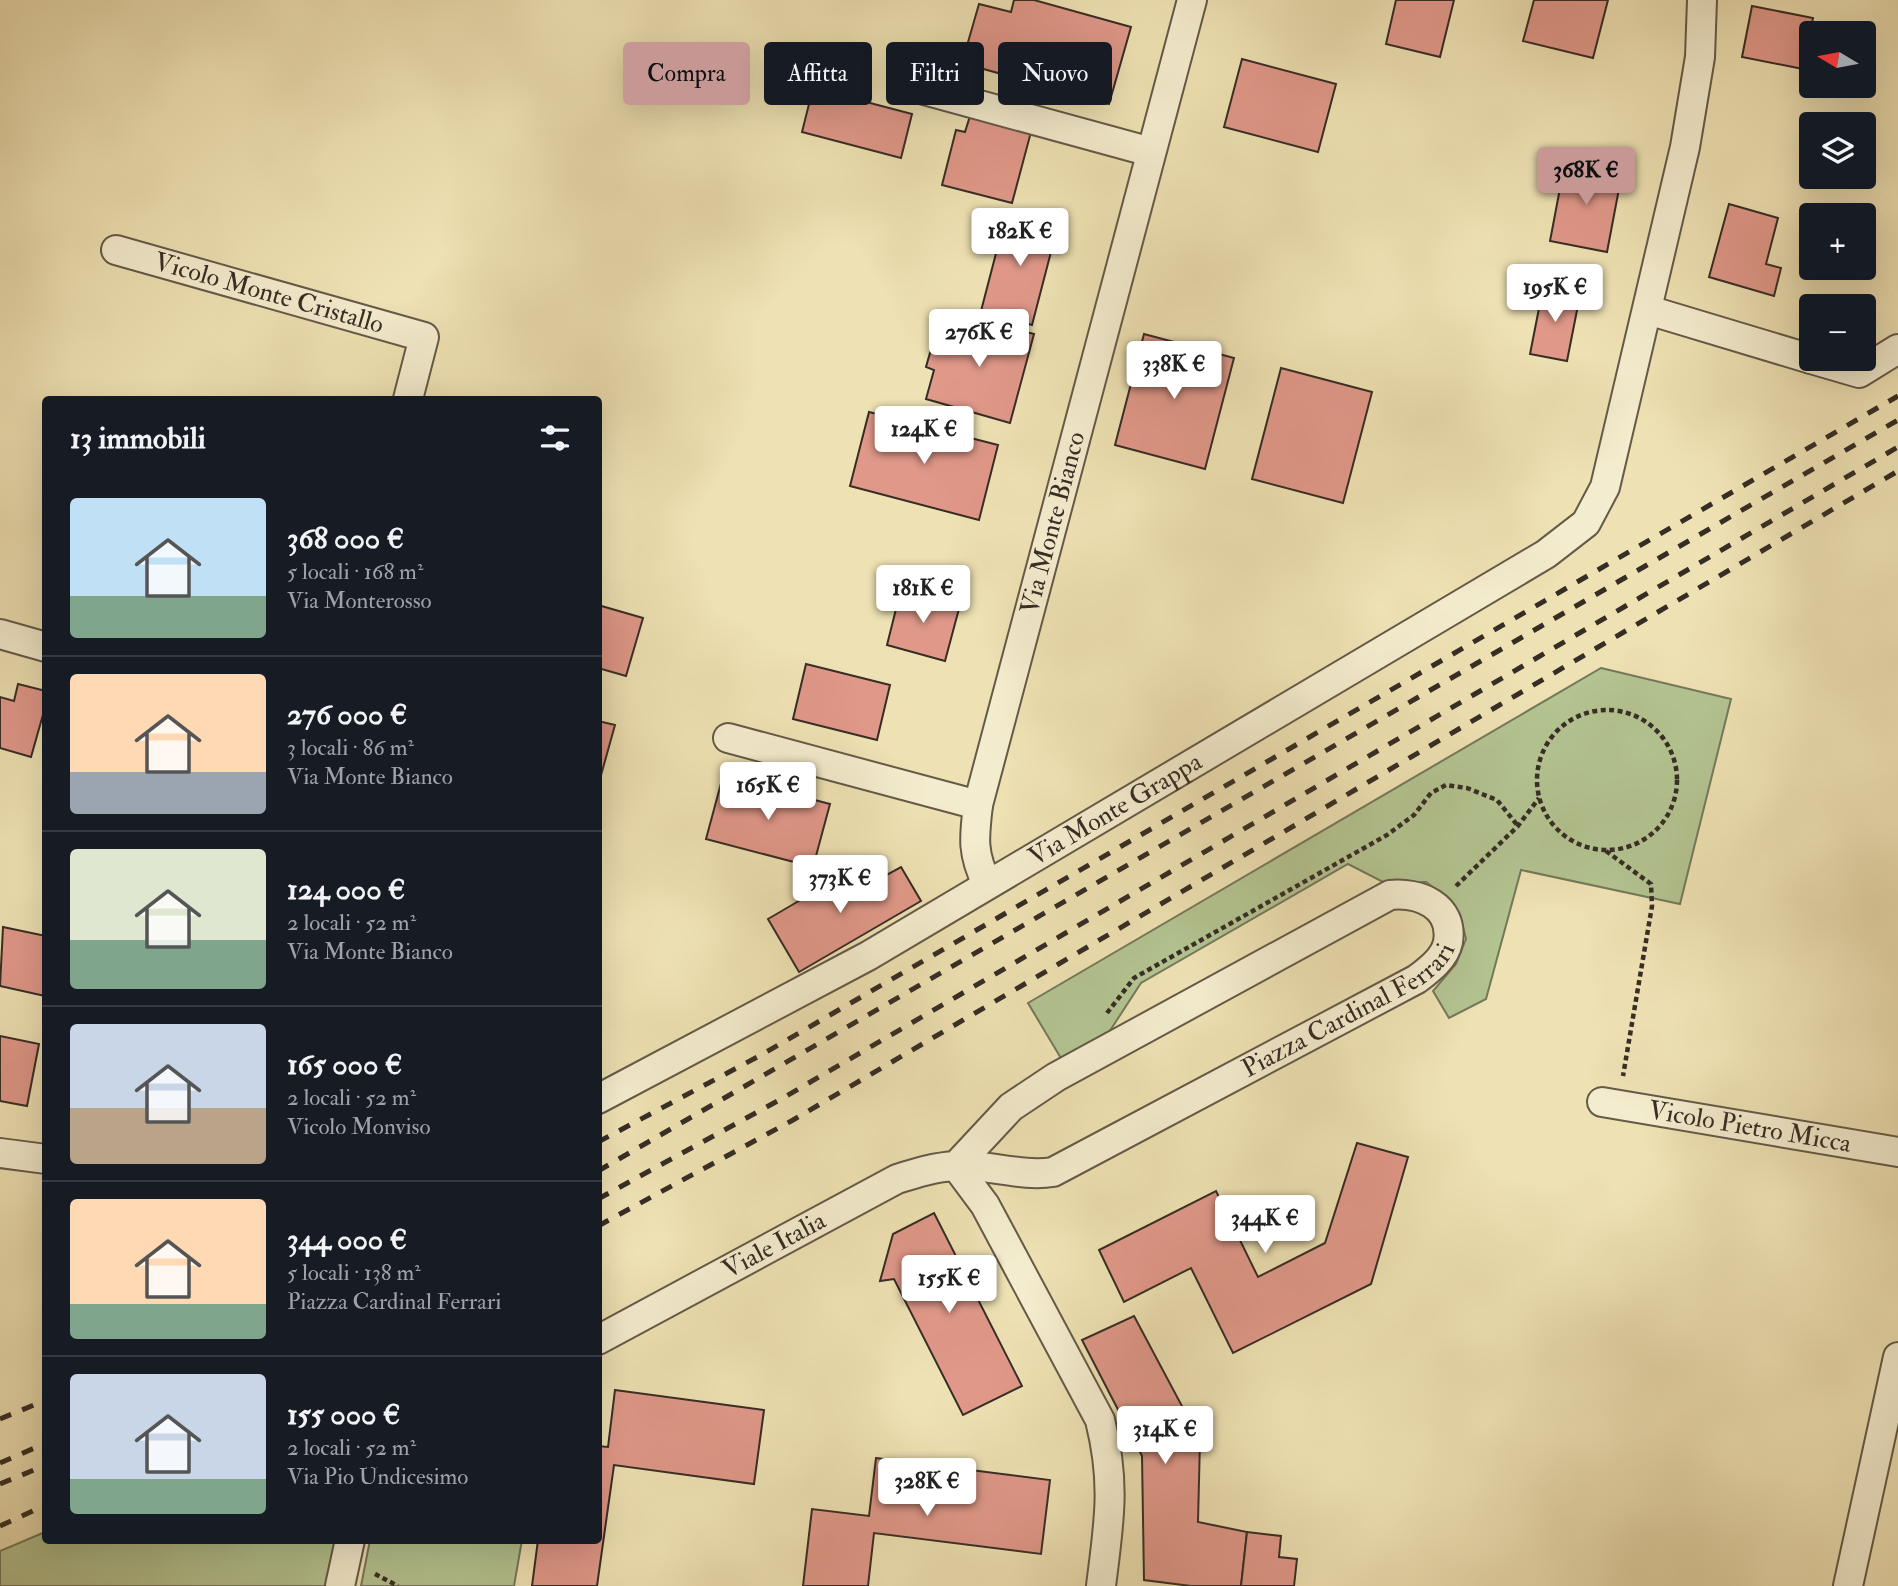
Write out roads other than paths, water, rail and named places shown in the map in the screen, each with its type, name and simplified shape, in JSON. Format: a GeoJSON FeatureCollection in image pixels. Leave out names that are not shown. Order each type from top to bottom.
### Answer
{"type":"FeatureCollection","features":[{"type":"Feature","properties":{"kind":"street","name":"Via Monte Bianco"},"geometry":{"type":"LineString","coordinates":[[987,884],[976,861],[973,844],[978,805],[1192,0]]}},
{"type":"Feature","properties":{"kind":"street","name":"Via Monte Grappa"},"geometry":{"type":"LineString","coordinates":[[602,1097],[868,956],[1546,554],[1586,523],[1605,488],[1685,147],[1700,57],[1702,0]]}},
{"type":"Feature","properties":{"kind":"street"},"geometry":{"type":"LineString","coordinates":[[979,105],[1151,152]]}},
{"type":"Feature","properties":{"kind":"street","name":"Vicolo Monte Cristallo"},"geometry":{"type":"LineString","coordinates":[[116,250],[424,337],[409,396]]}},
{"type":"Feature","properties":{"kind":"street"},"geometry":{"type":"LineString","coordinates":[[1648,310],[1799,355]]}},
{"type":"Feature","properties":{"kind":"street"},"geometry":{"type":"LineString","coordinates":[[1876,362],[1898,349]]}},
{"type":"Feature","properties":{"kind":"street"},"geometry":{"type":"LineString","coordinates":[[0,634],[42,646]]}},
{"type":"Feature","properties":{"kind":"street"},"geometry":{"type":"LineString","coordinates":[[728,738],[978,805]]}},
{"type":"Feature","properties":{"kind":"street","name":"Piazza Cardinal Ferrari"},"geometry":{"type":"LineString","coordinates":[[1410,893],[1433,901],[1446,921],[1448,943],[1436,964],[1417,979],[1053,1172],[1021,1174],[956,1166],[1005,1111],[1056,1077],[1390,895],[1410,893]]}},
{"type":"Feature","properties":{"kind":"street","name":"Vicolo Pietro Micca"},"geometry":{"type":"LineString","coordinates":[[1610,1103],[1898,1152]]}},
{"type":"Feature","properties":{"kind":"street"},"geometry":{"type":"LineString","coordinates":[[0,1153],[42,1158]]}},
{"type":"Feature","properties":{"kind":"street"},"geometry":{"type":"LineString","coordinates":[[956,1166],[985,1205],[1100,1420],[1108,1452],[1112,1504],[1101,1586]]}},
{"type":"Feature","properties":{"kind":"street","name":"Viale Italia"},"geometry":{"type":"LineString","coordinates":[[602,1338],[897,1179],[920,1171],[956,1166]]}},
{"type":"Feature","properties":{"kind":"street"},"geometry":{"type":"LineString","coordinates":[[1848,1586],[1898,1357]]}},
{"type":"Feature","properties":{"kind":"street"},"geometry":{"type":"LineString","coordinates":[[340,1586],[349,1544]]}},
{"type":"Feature","properties":{"kind":"railway"},"geometry":{"type":"LineString","coordinates":[[602,1140],[761,1055],[1898,396]]}},
{"type":"Feature","properties":{"kind":"railway"},"geometry":{"type":"LineString","coordinates":[[602,1169],[1898,420]]}},
{"type":"Feature","properties":{"kind":"railway"},"geometry":{"type":"LineString","coordinates":[[602,1197],[783,1098],[1898,447]]}},
{"type":"Feature","properties":{"kind":"railway"},"geometry":{"type":"LineString","coordinates":[[602,1224],[793,1120],[1898,471]]}},
{"type":"Feature","properties":{"kind":"railway"},"geometry":{"type":"LineString","coordinates":[[0,1419],[42,1402]]}},
{"type":"Feature","properties":{"kind":"railway"},"geometry":{"type":"LineString","coordinates":[[0,1463],[42,1445]]}},
{"type":"Feature","properties":{"kind":"railway"},"geometry":{"type":"LineString","coordinates":[[0,1484],[42,1467]]}},
{"type":"Feature","properties":{"kind":"railway"},"geometry":{"type":"LineString","coordinates":[[0,1526],[42,1507]]}}]}
